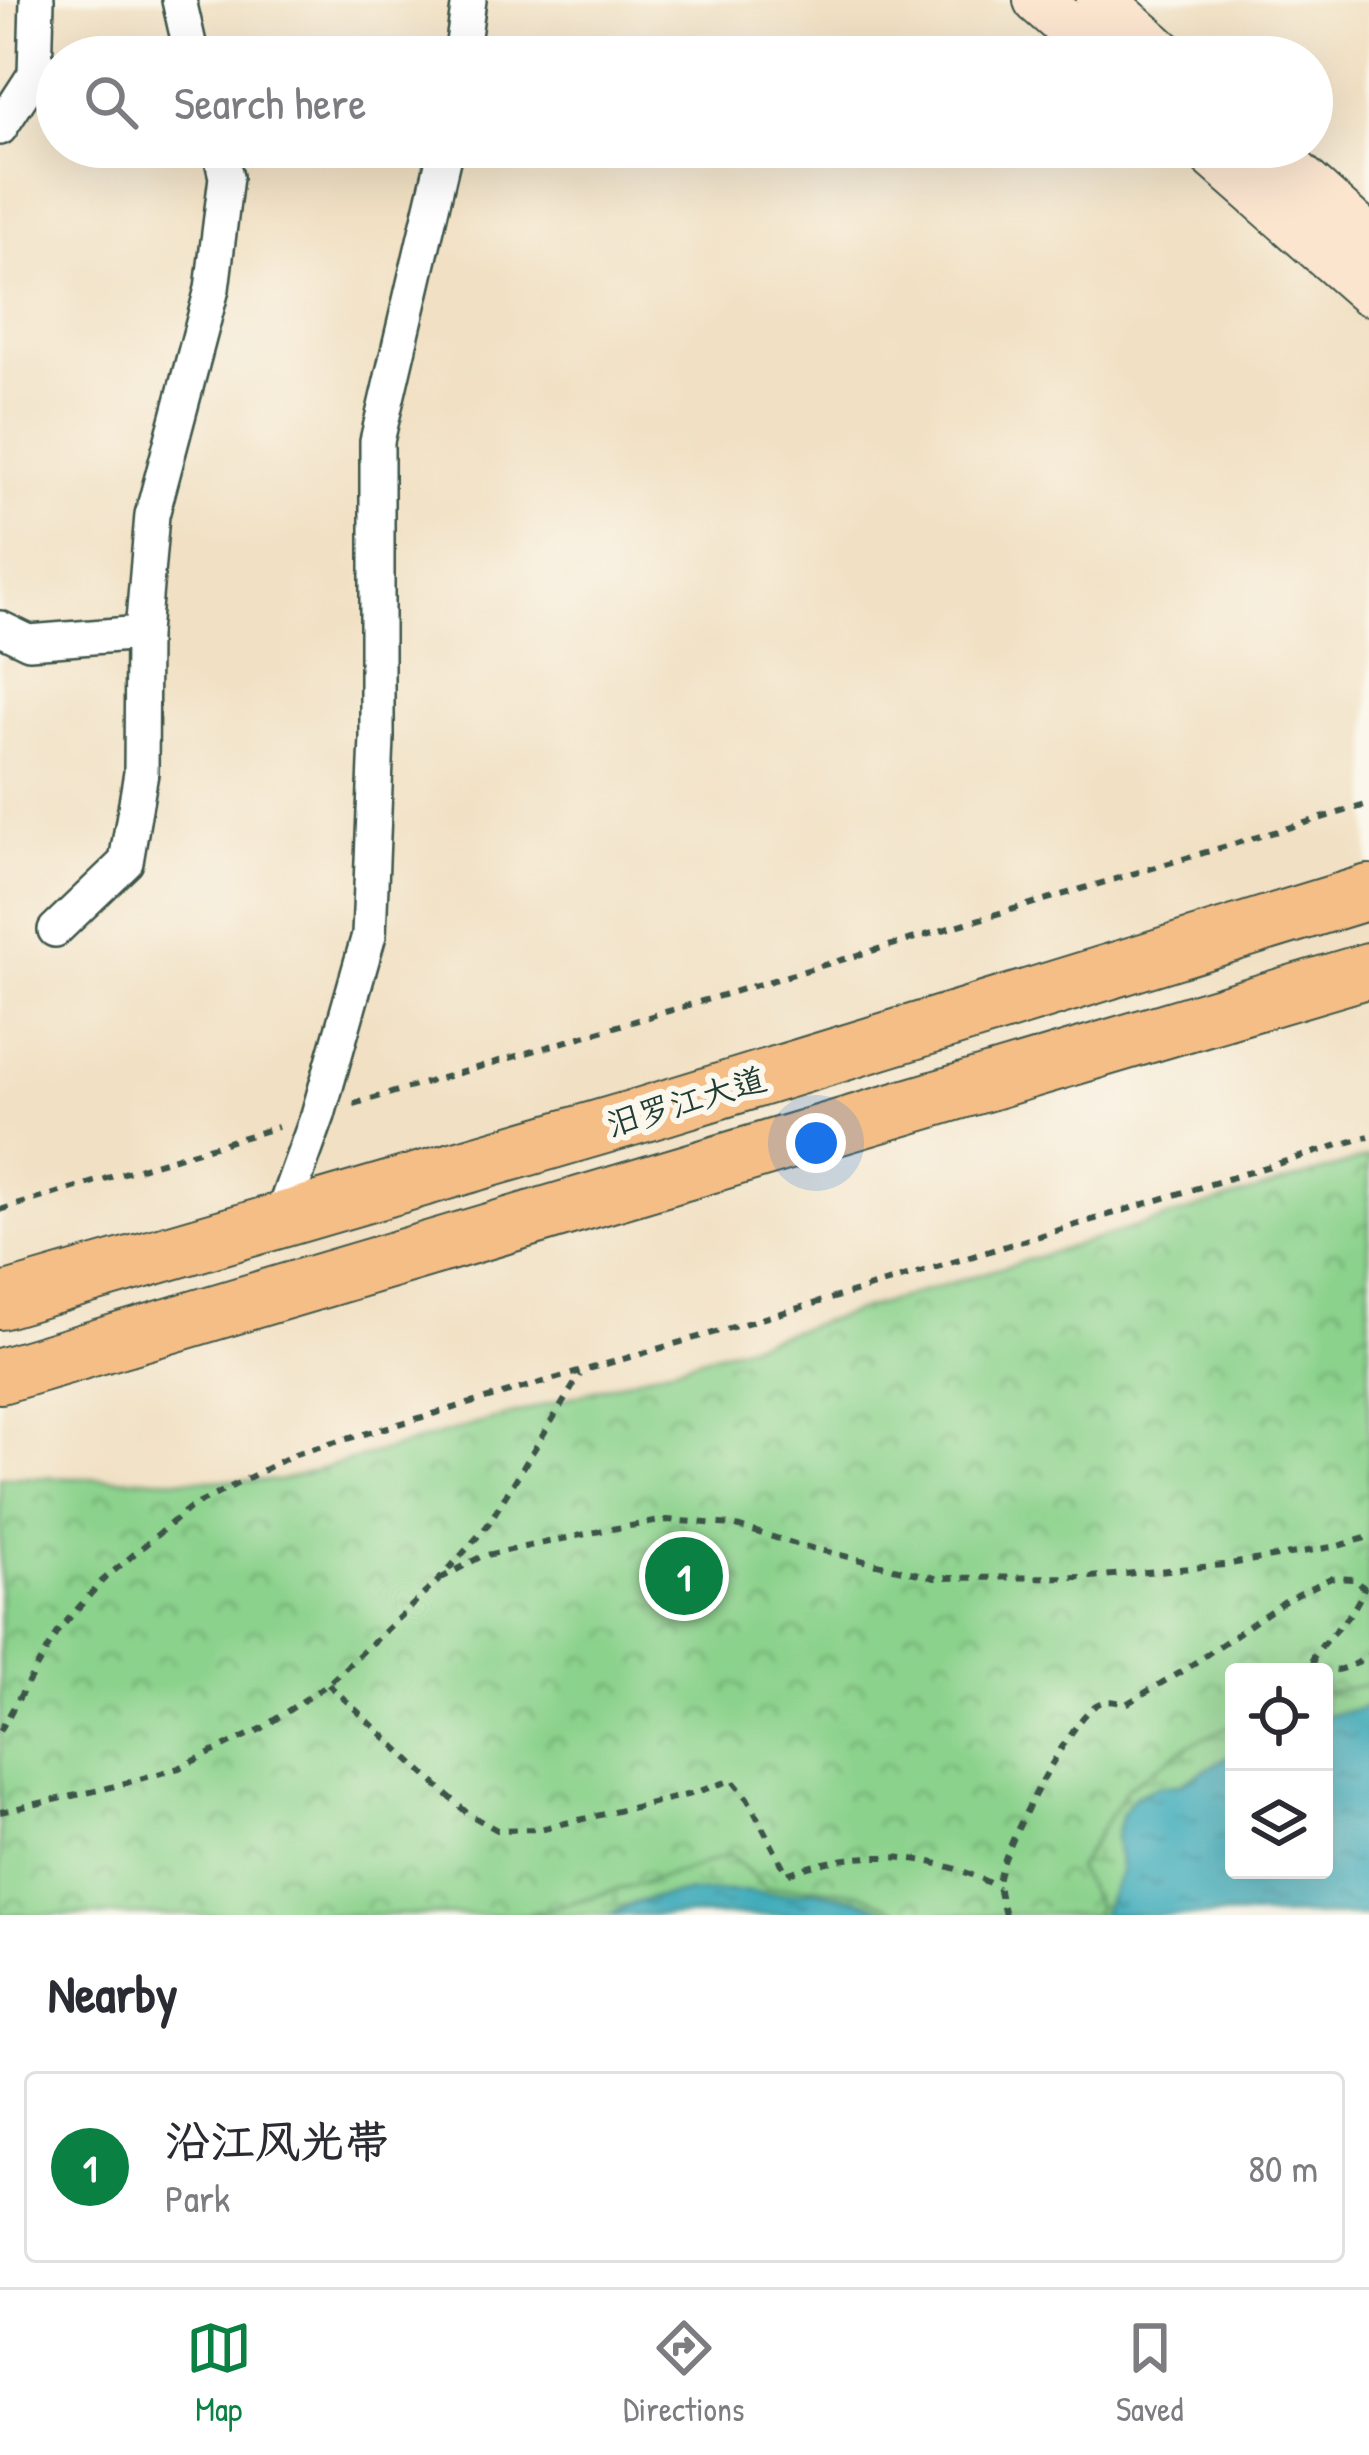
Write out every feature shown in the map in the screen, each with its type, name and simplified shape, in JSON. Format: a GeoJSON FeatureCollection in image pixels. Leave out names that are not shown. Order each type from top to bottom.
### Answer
{"type":"FeatureCollection","features":[{"type":"Feature","properties":{"kind":"main road"},"geometry":{"type":"LineString","coordinates":[[1038,0],[1079,36]]}},
{"type":"Feature","properties":{"kind":"main road"},"geometry":{"type":"LineString","coordinates":[[1101,0],[1141,36]]}},
{"type":"Feature","properties":{"kind":"main road"},"geometry":{"type":"LineString","coordinates":[[1229,168],[1369,291]]}},
{"type":"Feature","properties":{"kind":"main road"},"geometry":{"type":"LineString","coordinates":[[1288,168],[1369,241]]}},
{"type":"Feature","properties":{"kind":"main road","name":"汨罗江大道"},"geometry":{"type":"LineString","coordinates":[[0,1302],[642,1115],[1369,892]]}},
{"type":"Feature","properties":{"kind":"main road","name":"汨罗江大道"},"geometry":{"type":"LineString","coordinates":[[0,1376],[1369,970]]}},
{"type":"Feature","properties":{"kind":"street"},"geometry":{"type":"LineString","coordinates":[[36,36],[37,0]]}},
{"type":"Feature","properties":{"kind":"street"},"geometry":{"type":"LineString","coordinates":[[179,0],[187,36]]}},
{"type":"Feature","properties":{"kind":"street"},"geometry":{"type":"LineString","coordinates":[[464,36],[469,0]]}},
{"type":"Feature","properties":{"kind":"street"},"geometry":{"type":"LineString","coordinates":[[0,128],[35,74],[36,37]]}},
{"type":"Feature","properties":{"kind":"street"},"geometry":{"type":"LineString","coordinates":[[55,930],[126,862],[141,773],[142,633],[152,515],[212,289],[224,168]]}},
{"type":"Feature","properties":{"kind":"street"},"geometry":{"type":"LineString","coordinates":[[280,1220],[318,1115],[369,934],[377,738],[377,442],[441,168]]}},
{"type":"Feature","properties":{"kind":"street"},"geometry":{"type":"LineString","coordinates":[[0,628],[29,642],[142,633]]}},
{"type":"Feature","properties":{"kind":"path"},"geometry":{"type":"LineString","coordinates":[[0,1210],[1369,804]]}},
{"type":"Feature","properties":{"kind":"path"},"geometry":{"type":"LineString","coordinates":[[0,1731],[57,1632],[101,1581],[188,1509],[295,1454],[1369,1136]]}},
{"type":"Feature","properties":{"kind":"path"},"geometry":{"type":"LineString","coordinates":[[0,1812],[179,1768],[261,1729],[328,1684],[440,1579],[488,1526],[582,1372]]}},
{"type":"Feature","properties":{"kind":"path"},"geometry":{"type":"LineString","coordinates":[[440,1579],[482,1556],[667,1520],[734,1525],[799,1546],[935,1578],[1091,1577],[1224,1565],[1369,1538]]}},
{"type":"Feature","properties":{"kind":"path"},"geometry":{"type":"LineString","coordinates":[[1005,1915],[998,1888],[1000,1872],[1015,1835],[1070,1733],[1095,1705],[1111,1700],[1126,1704],[1147,1693],[1285,1601],[1331,1578],[1355,1579],[1364,1588],[1357,1607],[1313,1658],[1316,1671],[1331,1673],[1369,1655]]}},
{"type":"Feature","properties":{"kind":"path"},"geometry":{"type":"LineString","coordinates":[[328,1684],[467,1813],[497,1830],[540,1829],[732,1780],[747,1798],[787,1874],[859,1858],[918,1859],[969,1871],[998,1888]]}},
{"type":"Feature","properties":{"kind":"green space"},"geometry":{"type":"Polygon","coordinates":[[[1369,1157],[1369,1684],[1333,1691],[1333,1663],[1225,1663],[1225,1728],[1189,1745],[1128,1787],[1077,1868],[1098,1908],[1093,1915],[906,1915],[863,1894],[815,1887],[766,1888],[730,1854],[526,1915],[0,1915],[0,1477],[279,1481],[1369,1157]]]}},
{"type":"Feature","properties":{"kind":"green space"},"geometry":{"type":"Polygon","coordinates":[[[1369,1684],[1369,1707],[1333,1714],[1333,1691],[1369,1684]]]}},
{"type":"Feature","properties":{"kind":"green space"},"geometry":{"type":"Polygon","coordinates":[[[1225,1728],[1225,1758],[1181,1784],[1158,1786],[1116,1837],[1121,1871],[1102,1915],[1093,1915],[1097,1908],[1077,1868],[1128,1787],[1189,1745],[1225,1728]]]}},
{"type":"Feature","properties":{"kind":"green space"},"geometry":{"type":"Polygon","coordinates":[[[730,1854],[766,1888],[815,1887],[863,1894],[906,1915],[813,1890],[787,1896],[732,1891],[651,1898],[608,1915],[526,1915],[680,1872],[730,1854]]]}},
{"type":"Feature","properties":{"kind":"water"},"geometry":{"type":"Polygon","coordinates":[[[1369,1707],[1369,1915],[1102,1915],[1121,1871],[1116,1837],[1122,1813],[1135,1796],[1158,1786],[1181,1784],[1225,1758],[1225,1879],[1333,1879],[1333,1714],[1369,1707]]]}},
{"type":"Feature","properties":{"kind":"water"},"geometry":{"type":"Polygon","coordinates":[[[813,1890],[863,1901],[896,1915],[608,1915],[682,1893],[813,1890]]]}},
{"type":"Feature","properties":{"kind":"place","name":"沿江风光带"},"geometry":{"type":"Point","coordinates":[684,1576]}}]}
